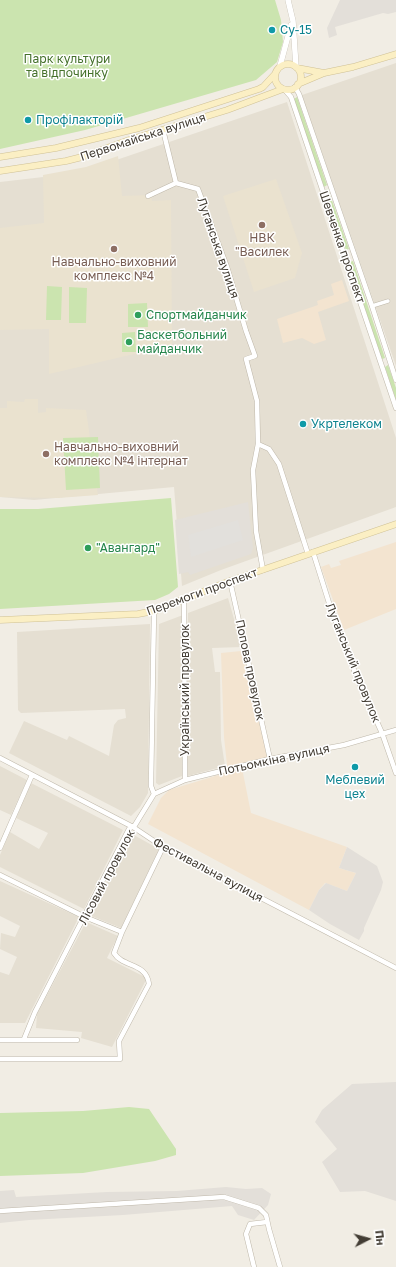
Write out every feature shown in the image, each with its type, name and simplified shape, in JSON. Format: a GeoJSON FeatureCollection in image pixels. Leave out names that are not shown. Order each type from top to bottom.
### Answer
{"type":"FeatureCollection","features":[{"type":"Feature","properties":{"kind":"main road"},"geometry":{"type":"LineString","coordinates":[[324,73],[297,68],[289,64],[280,66],[275,74],[275,80],[278,86],[289,90],[324,73],[353,67],[396,54]]}},
{"type":"Feature","properties":{"kind":"main road"},"geometry":{"type":"LineString","coordinates":[[297,68],[300,75],[297,86]]}},
{"type":"Feature","properties":{"kind":"main road","name":"Первомайська вулиця"},"geometry":{"type":"LineString","coordinates":[[0,157],[56,148],[139,128],[259,89],[263,87],[275,74]]}},
{"type":"Feature","properties":{"kind":"main road","name":"Первомайська вулиця"},"geometry":{"type":"LineString","coordinates":[[0,171],[66,161],[82,157],[129,140],[227,110],[283,89]]}},
{"type":"Feature","properties":{"kind":"main road","name":"Перемоги проспект"},"geometry":{"type":"LineString","coordinates":[[0,620],[138,614],[154,611],[230,581],[396,524]]}},
{"type":"Feature","properties":{"kind":"street"},"geometry":{"type":"LineString","coordinates":[[288,0],[293,21],[297,68]]}},
{"type":"Feature","properties":{"kind":"street"},"geometry":{"type":"LineString","coordinates":[[280,66],[293,21]]}},
{"type":"Feature","properties":{"kind":"street","name":"Шевченка проспект"},"geometry":{"type":"LineString","coordinates":[[297,86],[396,380]]}},
{"type":"Feature","properties":{"kind":"street","name":"Шевченка проспект"},"geometry":{"type":"LineString","coordinates":[[283,89],[291,97],[396,408]]}},
{"type":"Feature","properties":{"kind":"street"},"geometry":{"type":"LineString","coordinates":[[148,196],[176,183],[163,130]]}},
{"type":"Feature","properties":{"kind":"street","name":"Луганська вулиця"},"geometry":{"type":"LineString","coordinates":[[176,183],[198,190],[227,267],[255,356],[246,359],[257,401],[258,444],[253,470],[256,531],[262,570]]}},
{"type":"Feature","properties":{"kind":"street"},"geometry":{"type":"LineString","coordinates":[[372,306],[388,301]]}},
{"type":"Feature","properties":{"kind":"street"},"geometry":{"type":"LineString","coordinates":[[258,444],[269,449],[279,464],[310,553]]}},
{"type":"Feature","properties":{"kind":"street","name":"Луганський провулок"},"geometry":{"type":"LineString","coordinates":[[310,553],[354,671],[382,733],[396,773]]}},
{"type":"Feature","properties":{"kind":"street","name":"Попова провулок"},"geometry":{"type":"LineString","coordinates":[[230,581],[270,759]]}},
{"type":"Feature","properties":{"kind":"street","name":"Український провулок"},"geometry":{"type":"LineString","coordinates":[[184,600],[185,780]]}},
{"type":"Feature","properties":{"kind":"street"},"geometry":{"type":"LineString","coordinates":[[154,611],[151,786],[154,794]]}},
{"type":"Feature","properties":{"kind":"street","name":"Потьомкіна вулиця"},"geometry":{"type":"LineString","coordinates":[[154,794],[185,780],[270,759],[344,746],[382,733],[396,730]]}},
{"type":"Feature","properties":{"kind":"street","name":"Фестивальна вулиця"},"geometry":{"type":"LineString","coordinates":[[0,758],[133,827],[163,847],[396,968]]}},
{"type":"Feature","properties":{"kind":"street"},"geometry":{"type":"LineString","coordinates":[[0,848],[32,775]]}},
{"type":"Feature","properties":{"kind":"street","name":"Лісовий провулок"},"geometry":{"type":"LineString","coordinates":[[24,1039],[35,1012],[129,829],[133,827],[154,794]]}},
{"type":"Feature","properties":{"kind":"street"},"geometry":{"type":"LineString","coordinates":[[0,1059],[120,1059],[119,1041],[149,984],[148,978],[144,971],[117,958],[114,953],[122,932],[163,847]]}},
{"type":"Feature","properties":{"kind":"street"},"geometry":{"type":"LineString","coordinates":[[0,875],[85,917],[122,932]]}},
{"type":"Feature","properties":{"kind":"street"},"geometry":{"type":"LineString","coordinates":[[0,1040],[77,1040]]}},
{"type":"Feature","properties":{"kind":"street"},"geometry":{"type":"LineString","coordinates":[[0,1211],[224,1197],[260,1208],[266,1215],[280,1267]]}},
{"type":"Feature","properties":{"kind":"street"},"geometry":{"type":"LineString","coordinates":[[254,1267],[246,1234],[250,1224],[267,1222]]}},
{"type":"Feature","properties":{"kind":"shaded area"},"geometry":{"type":"Polygon","coordinates":[[[340,0],[396,0],[396,12],[388,14],[383,13],[335,27],[337,35],[329,38],[327,28],[340,0]]]}},
{"type":"Feature","properties":{"kind":"shaded area"},"geometry":{"type":"Polygon","coordinates":[[[396,63],[396,366],[302,95],[396,63]]]}},
{"type":"Feature","properties":{"kind":"shaded area"},"geometry":{"type":"Polygon","coordinates":[[[287,102],[396,438],[396,507],[221,570],[182,586],[174,487],[34,500],[0,497],[0,182],[78,173],[287,102]]]}},
{"type":"Feature","properties":{"kind":"shaded area"},"geometry":{"type":"Polygon","coordinates":[[[118,156],[122,196],[151,195],[152,201],[171,200],[172,349],[151,350],[49,374],[49,329],[0,330],[0,228],[44,223],[43,175],[86,167],[118,156]]]}},
{"type":"Feature","properties":{"kind":"shaded area","name":"НВК \"Василек"},"geometry":{"type":"Polygon","coordinates":[[[276,179],[302,253],[295,278],[254,292],[223,196],[276,179]]]}},
{"type":"Feature","properties":{"kind":"shaded area"},"geometry":{"type":"Polygon","coordinates":[[[342,280],[349,301],[318,312],[326,340],[314,344],[302,338],[283,343],[277,319],[318,305],[317,301],[334,295],[331,284],[342,280]]]}},
{"type":"Feature","properties":{"kind":"shaded area","name":"Навчально-виховний комплекс №4 інтернат"},"geometry":{"type":"Polygon","coordinates":[[[25,399],[38,399],[38,413],[46,412],[46,408],[86,410],[98,495],[58,498],[0,497],[0,408],[7,408],[7,401],[24,402],[25,399]]]}},
{"type":"Feature","properties":{"kind":"shaded area"},"geometry":{"type":"Polygon","coordinates":[[[248,502],[253,548],[251,554],[190,575],[188,572],[179,574],[175,520],[248,502]]]}},
{"type":"Feature","properties":{"kind":"shaded area"},"geometry":{"type":"Polygon","coordinates":[[[238,520],[243,540],[191,557],[188,535],[238,520]]]}},
{"type":"Feature","properties":{"kind":"shaded area"},"geometry":{"type":"Polygon","coordinates":[[[396,542],[396,609],[344,630],[321,567],[329,564],[331,568],[341,565],[339,561],[396,542]]]}},
{"type":"Feature","properties":{"kind":"shaded area"},"geometry":{"type":"Polygon","coordinates":[[[228,598],[242,647],[212,648],[215,672],[220,672],[221,740],[225,766],[188,776],[188,613],[228,598]]]}},
{"type":"Feature","properties":{"kind":"shaded area"},"geometry":{"type":"Polygon","coordinates":[[[183,615],[182,776],[159,785],[156,783],[159,624],[183,615]]]}},
{"type":"Feature","properties":{"kind":"shaded area"},"geometry":{"type":"Polygon","coordinates":[[[150,624],[148,793],[140,807],[131,816],[9,753],[24,721],[67,740],[69,736],[109,756],[114,725],[118,720],[126,718],[125,709],[21,713],[18,710],[17,632],[150,624]]]}},
{"type":"Feature","properties":{"kind":"shaded area"},"geometry":{"type":"Polygon","coordinates":[[[241,651],[268,757],[241,763],[251,813],[347,847],[339,868],[356,873],[347,891],[325,883],[319,890],[309,910],[148,824],[161,798],[169,790],[225,773],[227,765],[224,737],[221,653],[241,651]]]}},
{"type":"Feature","properties":{"kind":"shaded area"},"geometry":{"type":"Polygon","coordinates":[[[0,766],[27,780],[11,815],[0,810],[0,766]]]}},
{"type":"Feature","properties":{"kind":"shaded area"},"geometry":{"type":"Polygon","coordinates":[[[31,783],[123,830],[84,909],[0,867],[0,855],[10,832],[39,849],[48,833],[16,818],[31,783]]]}},
{"type":"Feature","properties":{"kind":"shaded area"},"geometry":{"type":"Polygon","coordinates":[[[132,834],[159,849],[121,928],[89,915],[132,834]]]}},
{"type":"Feature","properties":{"kind":"shaded area"},"geometry":{"type":"Polygon","coordinates":[[[347,847],[377,866],[383,882],[381,890],[359,940],[330,924],[309,910],[319,890],[326,883],[347,891],[356,873],[339,868],[347,847]]]}},
{"type":"Feature","properties":{"kind":"shaded area"},"geometry":{"type":"Polygon","coordinates":[[[0,881],[79,917],[25,1023],[0,1023],[0,972],[9,975],[17,957],[0,949],[1,933],[15,937],[20,926],[0,916],[0,881]]]}},
{"type":"Feature","properties":{"kind":"shaded area"},"geometry":{"type":"Polygon","coordinates":[[[86,922],[118,936],[107,958],[145,977],[146,980],[112,1047],[81,1038],[82,1032],[36,1028],[37,1014],[86,922]]]}},
{"type":"Feature","properties":{"kind":"shaded area"},"geometry":{"type":"Polygon","coordinates":[[[396,1082],[396,1201],[365,1191],[340,1192],[322,1162],[337,1149],[315,1122],[322,1110],[352,1084],[396,1082]]]}},
{"type":"Feature","properties":{"kind":"shaded area"},"geometry":{"type":"Polygon","coordinates":[[[226,1187],[246,1189],[262,1188],[271,1194],[268,1205],[254,1220],[238,1215],[232,1206],[0,1223],[0,1191],[14,1190],[16,1197],[107,1192],[177,1191],[226,1187]]]}},
{"type":"Feature","properties":{"kind":"green space","name":"Парк культури та відпочинку"},"geometry":{"type":"Polygon","coordinates":[[[0,0],[275,0],[281,20],[283,42],[277,62],[256,80],[85,130],[0,149],[0,0]]]}},
{"type":"Feature","properties":{"kind":"green space"},"geometry":{"type":"Polygon","coordinates":[[[297,97],[327,185],[324,187],[294,99],[297,97]]]}},
{"type":"Feature","properties":{"kind":"green space"},"geometry":{"type":"Polygon","coordinates":[[[328,189],[349,249],[346,250],[325,190],[328,189]]]}},
{"type":"Feature","properties":{"kind":"green space"},"geometry":{"type":"Polygon","coordinates":[[[353,261],[385,358],[382,359],[349,262],[353,261]]]}},
{"type":"Feature","properties":{"kind":"green space"},"geometry":{"type":"Polygon","coordinates":[[[47,286],[62,287],[61,320],[46,320],[47,286]]]}},
{"type":"Feature","properties":{"kind":"green space"},"geometry":{"type":"Polygon","coordinates":[[[69,287],[87,288],[86,323],[69,323],[69,287]]]}},
{"type":"Feature","properties":{"kind":"green space","name":"Спортмайданчик"},"geometry":{"type":"Polygon","coordinates":[[[147,303],[148,327],[128,327],[128,304],[147,303]]]}},
{"type":"Feature","properties":{"kind":"green space","name":"Баскетбольний майданчик"},"geometry":{"type":"Polygon","coordinates":[[[135,332],[136,352],[122,352],[122,333],[135,332]]]}},
{"type":"Feature","properties":{"kind":"green space"},"geometry":{"type":"Polygon","coordinates":[[[388,365],[396,388],[396,400],[385,367],[388,365]]]}},
{"type":"Feature","properties":{"kind":"green space"},"geometry":{"type":"Polygon","coordinates":[[[98,437],[100,488],[66,490],[63,438],[98,437]]]}},
{"type":"Feature","properties":{"kind":"green space","name":"\"Авангард\""},"geometry":{"type":"Polygon","coordinates":[[[171,498],[178,587],[169,594],[155,600],[0,609],[0,509],[38,509],[171,498]]]}},
{"type":"Feature","properties":{"kind":"green space"},"geometry":{"type":"Polygon","coordinates":[[[129,1107],[149,1109],[176,1149],[176,1155],[155,1161],[83,1173],[0,1176],[0,1113],[83,1111],[129,1107]]]}},
{"type":"Feature","properties":{"kind":"place","name":"Су-15"},"geometry":{"type":"Point","coordinates":[272,30]}},
{"type":"Feature","properties":{"kind":"place","name":"Профілакторій"},"geometry":{"type":"Point","coordinates":[28,120]}},
{"type":"Feature","properties":{"kind":"place","name":"НВК \"Василек"},"geometry":{"type":"Point","coordinates":[262,225]}},
{"type":"Feature","properties":{"kind":"place","name":"Навчально-виховний комплекс №4"},"geometry":{"type":"Point","coordinates":[114,249]}},
{"type":"Feature","properties":{"kind":"place","name":"Спортмайданчик"},"geometry":{"type":"Point","coordinates":[138,315]}},
{"type":"Feature","properties":{"kind":"place","name":"Баскетбольний майданчик"},"geometry":{"type":"Point","coordinates":[129,342]}},
{"type":"Feature","properties":{"kind":"place","name":"Укртелеком"},"geometry":{"type":"Point","coordinates":[303,424]}},
{"type":"Feature","properties":{"kind":"place","name":"Навчально-виховний комплекс №4 інтернат"},"geometry":{"type":"Point","coordinates":[46,454]}},
{"type":"Feature","properties":{"kind":"place","name":"\"Авангард\""},"geometry":{"type":"Point","coordinates":[88,548]}},
{"type":"Feature","properties":{"kind":"place","name":"Меблевий цех"},"geometry":{"type":"Point","coordinates":[355,767]}}]}
